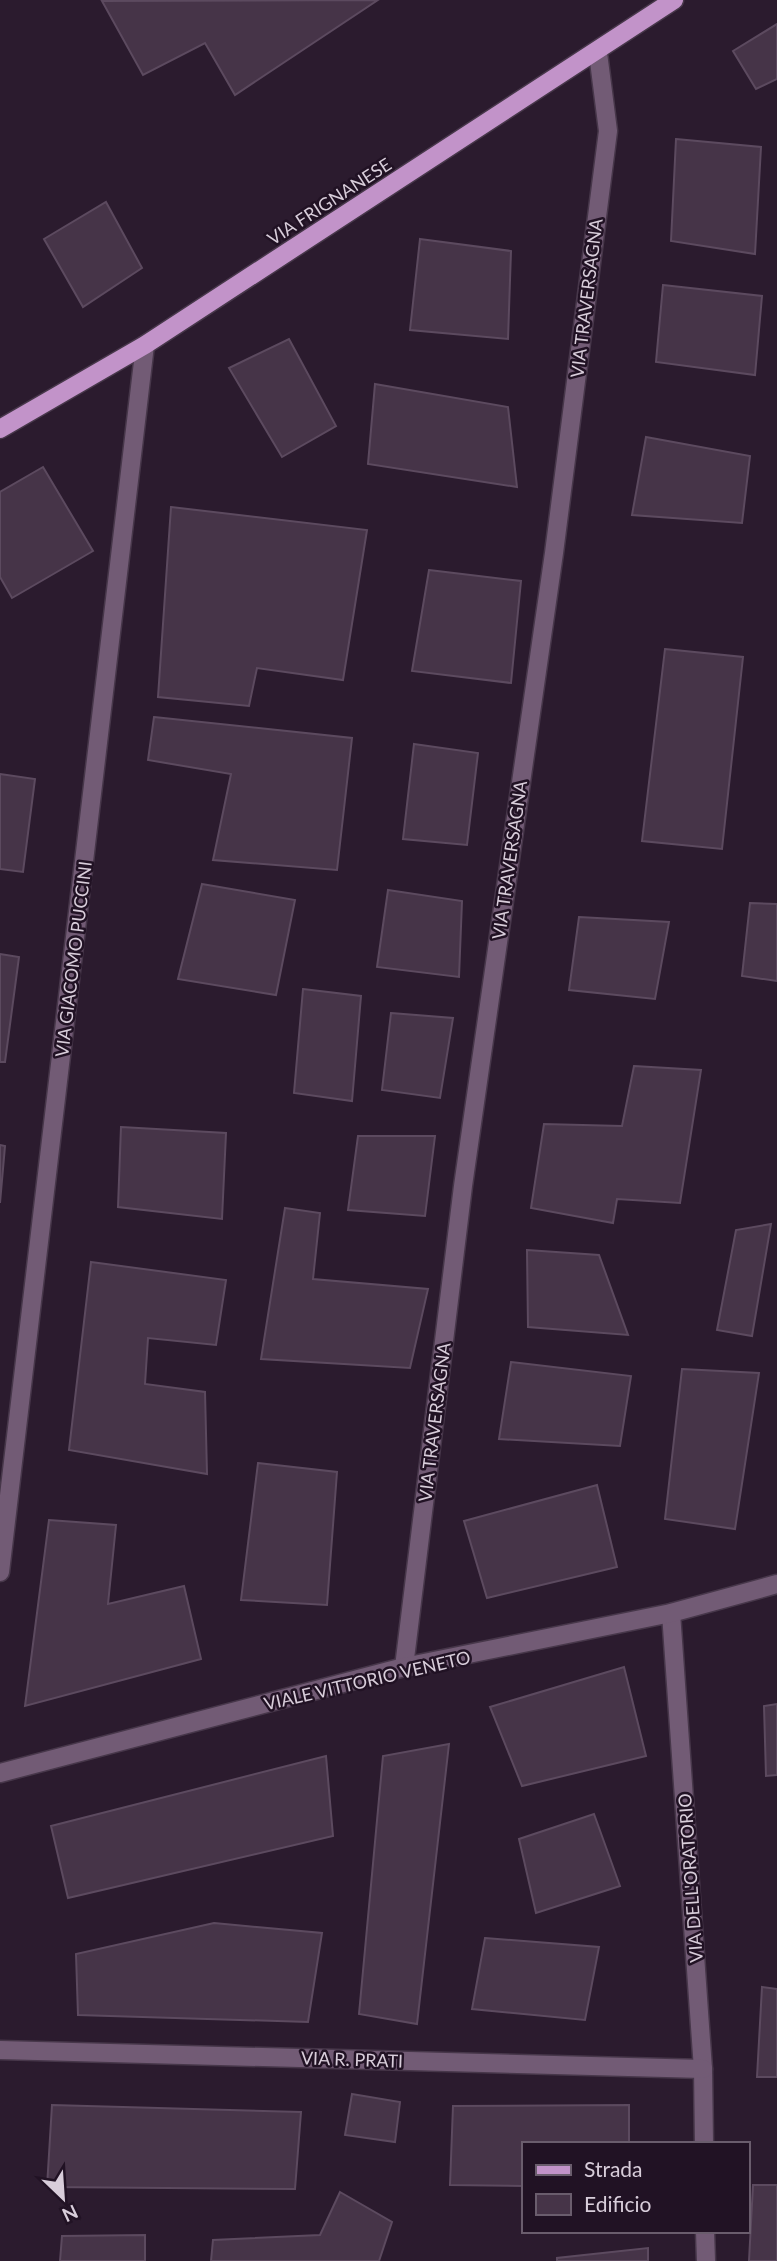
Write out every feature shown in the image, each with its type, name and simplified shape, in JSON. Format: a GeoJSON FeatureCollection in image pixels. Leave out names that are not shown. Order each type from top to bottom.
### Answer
{"type":"FeatureCollection","features":[{"type":"Feature","properties":{"kind":"main road","name":"VIA FRIGNANESE"},"geometry":{"type":"LineString","coordinates":[[0,429],[145,345],[598,53],[674,0]]}},
{"type":"Feature","properties":{"kind":"street","name":"VIA TRAVERSAGNA"},"geometry":{"type":"LineString","coordinates":[[404,1667],[463,1186],[554,553],[608,131],[598,53]]}},
{"type":"Feature","properties":{"kind":"street","name":"VIA GIACOMO PUCCINI"},"geometry":{"type":"LineString","coordinates":[[0,1572],[145,345]]}},
{"type":"Feature","properties":{"kind":"street","name":"VIALE VITTORIO VENETO"},"geometry":{"type":"LineString","coordinates":[[0,1773],[404,1667],[671,1613],[777,1584]]}},
{"type":"Feature","properties":{"kind":"street","name":"VIA DELL'ORATORIO"},"geometry":{"type":"LineString","coordinates":[[671,1613],[703,2069],[704,2142]]}},
{"type":"Feature","properties":{"kind":"street","name":"VIA R. PRATI"},"geometry":{"type":"LineString","coordinates":[[0,2050],[703,2069]]}},
{"type":"Feature","properties":{"kind":"street"},"geometry":{"type":"LineString","coordinates":[[705,2233],[706,2261]]}},
{"type":"Feature","properties":{"kind":"building"},"geometry":{"type":"Polygon","coordinates":[[[378,0],[235,95],[205,43],[143,75],[102,1],[378,0]]]}},
{"type":"Feature","properties":{"kind":"building"},"geometry":{"type":"Polygon","coordinates":[[[777,24],[777,79],[756,89],[733,51],[777,24]]]}},
{"type":"Feature","properties":{"kind":"building"},"geometry":{"type":"Polygon","coordinates":[[[676,139],[761,147],[755,254],[671,241],[676,139]]]}},
{"type":"Feature","properties":{"kind":"building"},"geometry":{"type":"Polygon","coordinates":[[[106,202],[142,268],[83,307],[44,239],[106,202]]]}},
{"type":"Feature","properties":{"kind":"building"},"geometry":{"type":"Polygon","coordinates":[[[420,239],[511,251],[508,339],[410,330],[420,239]]]}},
{"type":"Feature","properties":{"kind":"building"},"geometry":{"type":"Polygon","coordinates":[[[663,285],[762,296],[755,375],[656,362],[663,285]]]}},
{"type":"Feature","properties":{"kind":"building"},"geometry":{"type":"Polygon","coordinates":[[[289,339],[336,426],[282,457],[229,368],[289,339]]]}},
{"type":"Feature","properties":{"kind":"building"},"geometry":{"type":"Polygon","coordinates":[[[375,384],[508,407],[517,487],[368,464],[375,384]]]}},
{"type":"Feature","properties":{"kind":"building"},"geometry":{"type":"Polygon","coordinates":[[[646,437],[750,456],[742,523],[632,515],[646,437]]]}},
{"type":"Feature","properties":{"kind":"building"},"geometry":{"type":"Polygon","coordinates":[[[43,467],[93,551],[12,598],[0,577],[0,492],[43,467]]]}},
{"type":"Feature","properties":{"kind":"building"},"geometry":{"type":"Polygon","coordinates":[[[171,507],[367,530],[343,680],[257,668],[249,706],[158,697],[171,507]]]}},
{"type":"Feature","properties":{"kind":"building"},"geometry":{"type":"Polygon","coordinates":[[[429,570],[521,581],[511,683],[412,671],[429,570]]]}},
{"type":"Feature","properties":{"kind":"building"},"geometry":{"type":"Polygon","coordinates":[[[665,649],[743,657],[722,849],[642,841],[665,649]]]}},
{"type":"Feature","properties":{"kind":"building"},"geometry":{"type":"Polygon","coordinates":[[[154,717],[352,738],[337,870],[213,860],[231,774],[148,760],[154,717]]]}},
{"type":"Feature","properties":{"kind":"building"},"geometry":{"type":"Polygon","coordinates":[[[414,744],[478,753],[467,845],[403,839],[414,744]]]}},
{"type":"Feature","properties":{"kind":"building"},"geometry":{"type":"Polygon","coordinates":[[[0,774],[35,779],[23,872],[0,869],[0,774]]]}},
{"type":"Feature","properties":{"kind":"building"},"geometry":{"type":"Polygon","coordinates":[[[202,884],[295,900],[276,995],[178,979],[202,884]]]}},
{"type":"Feature","properties":{"kind":"building"},"geometry":{"type":"Polygon","coordinates":[[[388,890],[462,901],[459,977],[377,967],[388,890]]]}},
{"type":"Feature","properties":{"kind":"building"},"geometry":{"type":"Polygon","coordinates":[[[750,903],[777,904],[777,981],[742,976],[750,903]]]}},
{"type":"Feature","properties":{"kind":"building"},"geometry":{"type":"Polygon","coordinates":[[[579,917],[669,922],[655,999],[569,990],[579,917]]]}},
{"type":"Feature","properties":{"kind":"building"},"geometry":{"type":"Polygon","coordinates":[[[0,954],[19,957],[5,1062],[0,1062],[0,954]]]}},
{"type":"Feature","properties":{"kind":"building"},"geometry":{"type":"Polygon","coordinates":[[[303,989],[361,996],[352,1101],[294,1093],[303,989]]]}},
{"type":"Feature","properties":{"kind":"building"},"geometry":{"type":"Polygon","coordinates":[[[391,1013],[453,1018],[440,1098],[382,1090],[391,1013]]]}},
{"type":"Feature","properties":{"kind":"building"},"geometry":{"type":"Polygon","coordinates":[[[634,1066],[701,1070],[680,1203],[617,1199],[613,1223],[531,1208],[544,1124],[622,1126],[634,1066]]]}},
{"type":"Feature","properties":{"kind":"building"},"geometry":{"type":"Polygon","coordinates":[[[121,1127],[226,1133],[222,1219],[118,1207],[121,1127]]]}},
{"type":"Feature","properties":{"kind":"building"},"geometry":{"type":"Polygon","coordinates":[[[358,1136],[435,1136],[425,1216],[348,1210],[358,1136]]]}},
{"type":"Feature","properties":{"kind":"building"},"geometry":{"type":"Polygon","coordinates":[[[0,1145],[5,1146],[0,1203],[0,1145]]]}},
{"type":"Feature","properties":{"kind":"building"},"geometry":{"type":"Polygon","coordinates":[[[285,1208],[320,1213],[313,1279],[428,1289],[410,1368],[261,1359],[285,1208]]]}},
{"type":"Feature","properties":{"kind":"building"},"geometry":{"type":"Polygon","coordinates":[[[771,1224],[752,1336],[717,1330],[736,1230],[771,1224]]]}},
{"type":"Feature","properties":{"kind":"building"},"geometry":{"type":"Polygon","coordinates":[[[527,1250],[599,1255],[628,1335],[528,1327],[527,1250]]]}},
{"type":"Feature","properties":{"kind":"building"},"geometry":{"type":"Polygon","coordinates":[[[91,1262],[226,1280],[216,1345],[148,1338],[145,1384],[205,1392],[207,1474],[69,1450],[91,1262]]]}},
{"type":"Feature","properties":{"kind":"building"},"geometry":{"type":"Polygon","coordinates":[[[511,1362],[631,1376],[620,1446],[499,1439],[511,1362]]]}},
{"type":"Feature","properties":{"kind":"building"},"geometry":{"type":"Polygon","coordinates":[[[682,1369],[759,1373],[735,1529],[665,1519],[682,1369]]]}},
{"type":"Feature","properties":{"kind":"building"},"geometry":{"type":"Polygon","coordinates":[[[258,1463],[337,1472],[327,1605],[241,1600],[258,1463]]]}},
{"type":"Feature","properties":{"kind":"building"},"geometry":{"type":"Polygon","coordinates":[[[597,1485],[617,1567],[487,1598],[464,1521],[597,1485]]]}},
{"type":"Feature","properties":{"kind":"building"},"geometry":{"type":"Polygon","coordinates":[[[49,1520],[116,1525],[108,1604],[184,1586],[201,1659],[25,1706],[49,1520]]]}},
{"type":"Feature","properties":{"kind":"building"},"geometry":{"type":"Polygon","coordinates":[[[624,1667],[646,1756],[522,1786],[490,1707],[624,1667]]]}},
{"type":"Feature","properties":{"kind":"building"},"geometry":{"type":"Polygon","coordinates":[[[777,1704],[777,1775],[766,1776],[764,1706],[777,1704]]]}},
{"type":"Feature","properties":{"kind":"building"},"geometry":{"type":"Polygon","coordinates":[[[449,1744],[417,2024],[359,2014],[383,1756],[449,1744]]]}},
{"type":"Feature","properties":{"kind":"building"},"geometry":{"type":"Polygon","coordinates":[[[326,1756],[333,1836],[68,1898],[51,1826],[326,1756]]]}},
{"type":"Feature","properties":{"kind":"building"},"geometry":{"type":"Polygon","coordinates":[[[594,1814],[620,1886],[536,1913],[519,1839],[594,1814]]]}},
{"type":"Feature","properties":{"kind":"building"},"geometry":{"type":"Polygon","coordinates":[[[214,1923],[322,1933],[308,2022],[78,2015],[76,1954],[214,1923]]]}},
{"type":"Feature","properties":{"kind":"building"},"geometry":{"type":"Polygon","coordinates":[[[485,1938],[599,1947],[585,2020],[472,2009],[485,1938]]]}},
{"type":"Feature","properties":{"kind":"building"},"geometry":{"type":"Polygon","coordinates":[[[762,1987],[777,1989],[777,2077],[757,2077],[762,1987]]]}},
{"type":"Feature","properties":{"kind":"building"},"geometry":{"type":"Polygon","coordinates":[[[352,2094],[400,2102],[395,2142],[345,2135],[352,2094]]]}},
{"type":"Feature","properties":{"kind":"building"},"geometry":{"type":"Polygon","coordinates":[[[52,2105],[301,2112],[295,2189],[47,2187],[52,2105]]]}},
{"type":"Feature","properties":{"kind":"building"},"geometry":{"type":"Polygon","coordinates":[[[629,2105],[629,2142],[522,2142],[522,2186],[450,2185],[453,2106],[629,2105]]]}},
{"type":"Feature","properties":{"kind":"building"},"geometry":{"type":"Polygon","coordinates":[[[753,2185],[777,2185],[777,2261],[749,2261],[753,2185]]]}},
{"type":"Feature","properties":{"kind":"building"},"geometry":{"type":"Polygon","coordinates":[[[340,2192],[392,2222],[379,2261],[211,2261],[213,2240],[320,2235],[340,2192]]]}},
{"type":"Feature","properties":{"kind":"building"},"geometry":{"type":"Polygon","coordinates":[[[145,2235],[145,2261],[60,2261],[62,2236],[145,2235]]]}},
{"type":"Feature","properties":{"kind":"building"},"geometry":{"type":"Polygon","coordinates":[[[648,2248],[648,2261],[557,2261],[557,2258],[648,2248]]]}}]}
